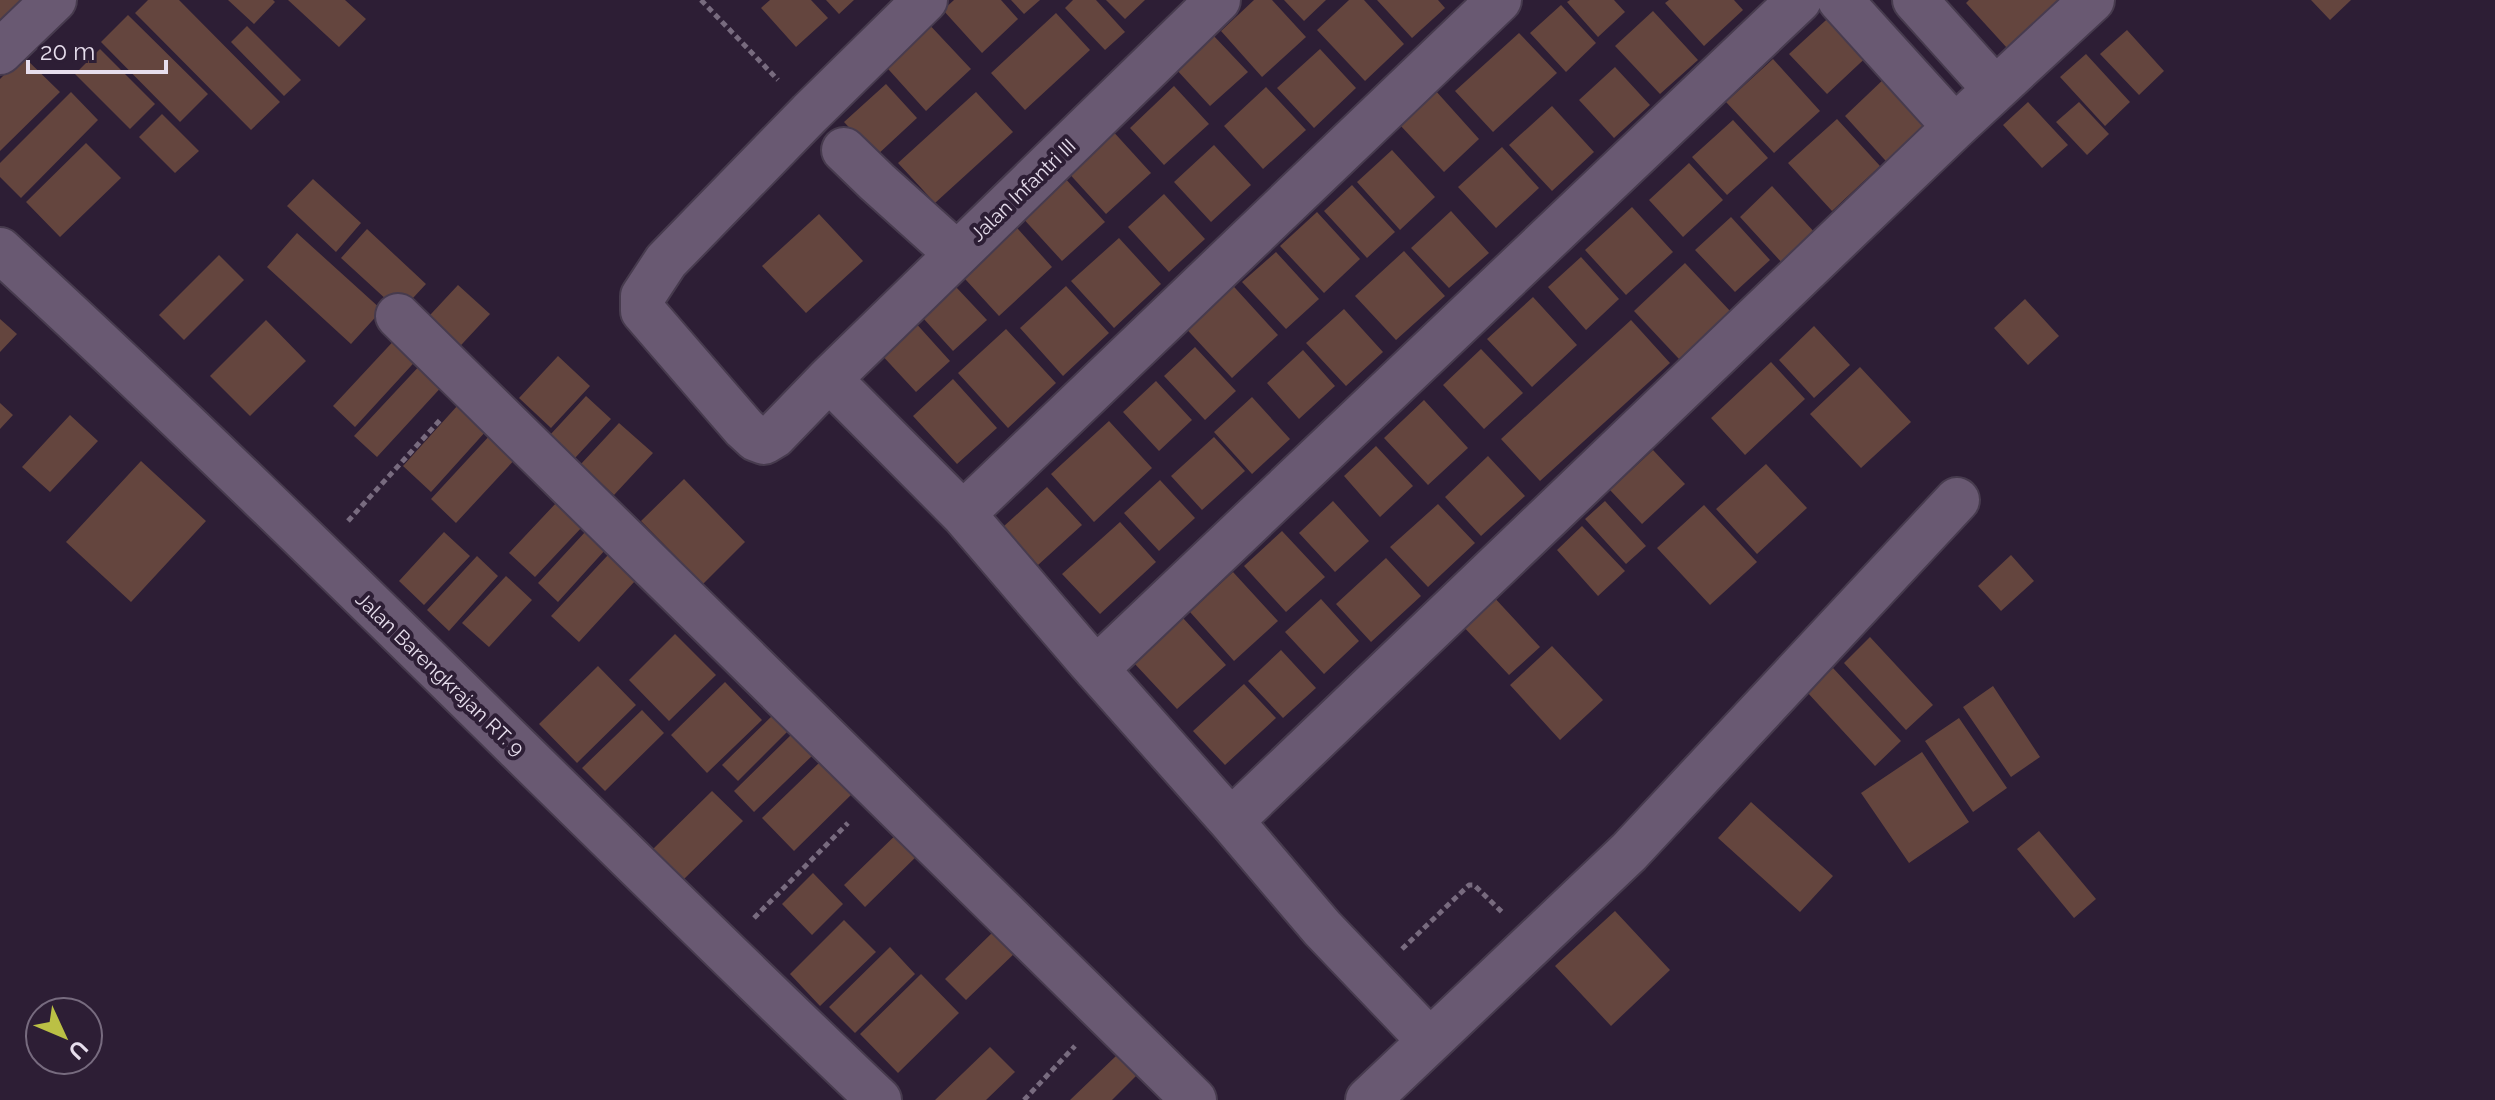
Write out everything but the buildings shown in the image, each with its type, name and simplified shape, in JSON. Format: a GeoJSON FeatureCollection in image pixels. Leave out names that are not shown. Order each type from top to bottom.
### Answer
{"type":"FeatureCollection","features":[{"type":"Feature","properties":{"kind":"street"},"geometry":{"type":"LineString","coordinates":[[0,52],[54,0]]}},
{"type":"Feature","properties":{"kind":"street"},"geometry":{"type":"LineString","coordinates":[[810,113],[925,0]]}},
{"type":"Feature","properties":{"kind":"street","name":"Jalan Infantri III"},"geometry":{"type":"LineString","coordinates":[[810,113],[666,261],[643,296],[643,311],[744,428],[764,442],[774,436],[1218,0]]}},
{"type":"Feature","properties":{"kind":"street"},"geometry":{"type":"LineString","coordinates":[[963,514],[1499,0]]}},
{"type":"Feature","properties":{"kind":"street"},"geometry":{"type":"LineString","coordinates":[[1096,669],[1799,0]]}},
{"type":"Feature","properties":{"kind":"street"},"geometry":{"type":"LineString","coordinates":[[1840,0],[1955,127]]}},
{"type":"Feature","properties":{"kind":"street"},"geometry":{"type":"LineString","coordinates":[[1915,0],[1995,89]]}},
{"type":"Feature","properties":{"kind":"street"},"geometry":{"type":"LineString","coordinates":[[1231,821],[1955,127],[2092,0]]}},
{"type":"Feature","properties":{"kind":"street"},"geometry":{"type":"LineString","coordinates":[[844,150],[957,254]]}},
{"type":"Feature","properties":{"kind":"street","name":"Jalan Barengkrajan RT. 9"},"geometry":{"type":"LineString","coordinates":[[0,250],[116,357],[721,950],[879,1100]]}},
{"type":"Feature","properties":{"kind":"street"},"geometry":{"type":"LineString","coordinates":[[398,316],[1194,1100]]}},
{"type":"Feature","properties":{"kind":"street"},"geometry":{"type":"LineString","coordinates":[[829,379],[963,514],[1322,928],[1429,1040]]}},
{"type":"Feature","properties":{"kind":"street"},"geometry":{"type":"LineString","coordinates":[[1368,1100],[1629,852],[1957,500]]}},
{"type":"Feature","properties":{"kind":"path"},"geometry":{"type":"LineString","coordinates":[[701,0],[810,113]]}},
{"type":"Feature","properties":{"kind":"path"},"geometry":{"type":"LineString","coordinates":[[317,554],[470,387]]}},
{"type":"Feature","properties":{"kind":"path"},"geometry":{"type":"LineString","coordinates":[[721,950],[880,791]]}},
{"type":"Feature","properties":{"kind":"path"},"geometry":{"type":"LineString","coordinates":[[1370,980],[1469,885],[1474,885],[1533,941]]}},
{"type":"Feature","properties":{"kind":"path"},"geometry":{"type":"LineString","coordinates":[[1024,1100],[1106,1013]]}}]}
